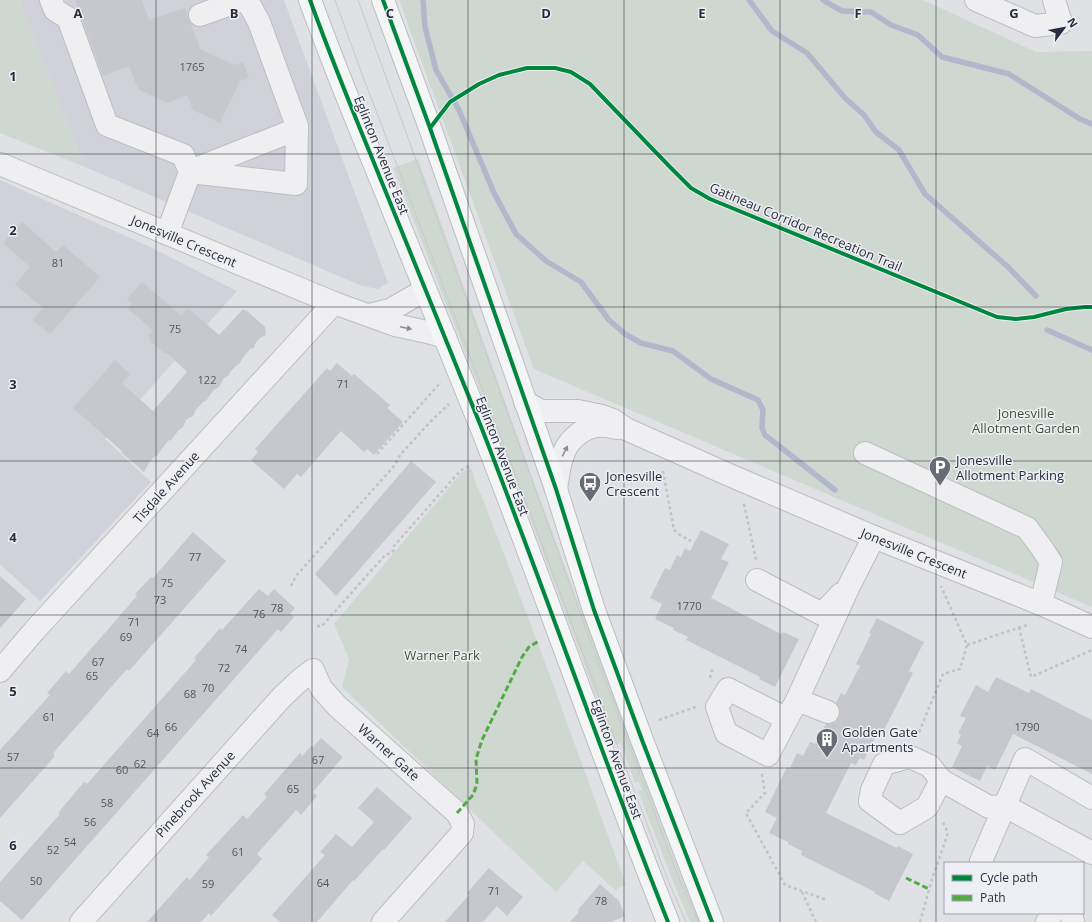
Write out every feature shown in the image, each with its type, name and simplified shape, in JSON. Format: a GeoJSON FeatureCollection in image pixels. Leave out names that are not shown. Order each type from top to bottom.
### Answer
{"type":"FeatureCollection","features":[{"type":"Feature","properties":{"kind":"main road","name":"Eglinton Avenue East"},"geometry":{"type":"LineString","coordinates":[[310,0],[522,531],[668,922]]}},
{"type":"Feature","properties":{"kind":"main road"},"geometry":{"type":"LineString","coordinates":[[383,0],[430,128],[556,489],[594,610],[712,922]]}},
{"type":"Feature","properties":{"kind":"street"},"geometry":{"type":"LineString","coordinates":[[51,0],[55,10],[68,18],[107,125],[183,155],[190,172],[167,234]]}},
{"type":"Feature","properties":{"kind":"street"},"geometry":{"type":"LineString","coordinates":[[200,15],[242,0]]}},
{"type":"Feature","properties":{"kind":"street"},"geometry":{"type":"LineString","coordinates":[[190,172],[296,184],[297,126],[259,22],[247,0]]}},
{"type":"Feature","properties":{"kind":"street"},"geometry":{"type":"LineString","coordinates":[[976,0],[1035,26],[1061,24],[1054,0]]}},
{"type":"Feature","properties":{"kind":"street"},"geometry":{"type":"LineString","coordinates":[[190,172],[297,129]]}},
{"type":"Feature","properties":{"kind":"street","name":"Jonesville Crescent"},"geometry":{"type":"LineString","coordinates":[[0,164],[334,303],[395,326],[445,337]]}},
{"type":"Feature","properties":{"kind":"street"},"geometry":{"type":"LineString","coordinates":[[369,315],[390,310],[426,290]]}},
{"type":"Feature","properties":{"kind":"street","name":"Tisdale Avenue"},"geometry":{"type":"LineString","coordinates":[[0,671],[34,631],[334,303]]}},
{"type":"Feature","properties":{"kind":"street","name":"Jonesville Crescent"},"geometry":{"type":"LineString","coordinates":[[525,402],[540,411],[578,411],[613,420],[626,429],[727,474],[874,537],[1041,604],[1092,627]]}},
{"type":"Feature","properties":{"kind":"street","name":"Jonesville Crescent"},"geometry":{"type":"LineString","coordinates":[[556,489],[559,466],[563,454],[571,441],[581,432],[592,427],[603,426],[626,429]]}},
{"type":"Feature","properties":{"kind":"street"},"geometry":{"type":"LineString","coordinates":[[865,453],[1027,528],[1051,562],[1041,604]]}},
{"type":"Feature","properties":{"kind":"street"},"geometry":{"type":"LineString","coordinates":[[828,712],[792,710],[849,586],[874,537]]}},
{"type":"Feature","properties":{"kind":"street"},"geometry":{"type":"LineString","coordinates":[[758,580],[822,614]]}},
{"type":"Feature","properties":{"kind":"street"},"geometry":{"type":"LineString","coordinates":[[806,649],[822,614],[849,586]]}},
{"type":"Feature","properties":{"kind":"street","name":"Warner Gate"},"geometry":{"type":"LineString","coordinates":[[313,670],[321,688],[337,706],[457,814],[463,824],[462,833],[382,922]]}},
{"type":"Feature","properties":{"kind":"street","name":"Pinebrook Avenue"},"geometry":{"type":"LineString","coordinates":[[81,922],[282,697],[313,670]]}},
{"type":"Feature","properties":{"kind":"street"},"geometry":{"type":"LineString","coordinates":[[981,861],[1025,759],[1092,798]]}},
{"type":"Feature","properties":{"kind":"street"},"geometry":{"type":"LineString","coordinates":[[941,780],[989,807],[1004,806],[1086,856]]}},
{"type":"Feature","properties":{"kind":"path"},"geometry":{"type":"LineString","coordinates":[[377,454],[441,382]]}},
{"type":"Feature","properties":{"kind":"path"},"geometry":{"type":"LineString","coordinates":[[290,586],[296,576],[395,465],[400,455],[449,404]]}},
{"type":"Feature","properties":{"kind":"path"},"geometry":{"type":"LineString","coordinates":[[318,626],[322,626],[386,554],[390,554],[394,550],[394,546],[460,472],[472,465]]}},
{"type":"Feature","properties":{"kind":"path"},"geometry":{"type":"LineString","coordinates":[[663,471],[674,530],[691,541]]}},
{"type":"Feature","properties":{"kind":"path"},"geometry":{"type":"LineString","coordinates":[[744,504],[756,560],[758,580]]}},
{"type":"Feature","properties":{"kind":"path"},"geometry":{"type":"LineString","coordinates":[[919,732],[943,674],[960,669],[967,645],[941,586]]}},
{"type":"Feature","properties":{"kind":"path"},"geometry":{"type":"LineString","coordinates":[[967,645],[1030,624]]}},
{"type":"Feature","properties":{"kind":"path"},"geometry":{"type":"LineString","coordinates":[[1019,627],[1032,677],[1092,650]]}},
{"type":"Feature","properties":{"kind":"path"},"geometry":{"type":"LineString","coordinates":[[708,682],[713,667]]}},
{"type":"Feature","properties":{"kind":"path"},"geometry":{"type":"LineString","coordinates":[[659,720],[701,704]]}},
{"type":"Feature","properties":{"kind":"path"},"geometry":{"type":"LineString","coordinates":[[761,772],[765,793],[746,813],[785,885],[827,900]]}},
{"type":"Feature","properties":{"kind":"path"},"geometry":{"type":"LineString","coordinates":[[920,922],[932,879],[948,833],[940,816]]}},
{"type":"Feature","properties":{"kind":"path"},"geometry":{"type":"LineString","coordinates":[[802,891],[816,922]]}},
{"type":"Feature","properties":{"kind":"shaded area"},"geometry":{"type":"Polygon","coordinates":[[[19,0],[284,0],[388,283],[378,289],[362,286],[85,167],[19,0]]]}},
{"type":"Feature","properties":{"kind":"shaded area"},"geometry":{"type":"Polygon","coordinates":[[[0,180],[148,246],[237,291],[105,439],[151,482],[40,601],[0,564],[0,180]]]}},
{"type":"Feature","properties":{"kind":"green space"},"geometry":{"type":"Polygon","coordinates":[[[0,0],[19,0],[85,167],[0,133],[0,0]]]}},
{"type":"Feature","properties":{"kind":"green space","name":"Jonesville Allotment Garden"},"geometry":{"type":"Polygon","coordinates":[[[399,0],[923,0],[1036,52],[1092,51],[1092,607],[534,369],[399,0]]]}},
{"type":"Feature","properties":{"kind":"green space"},"geometry":{"type":"Polygon","coordinates":[[[418,159],[569,577],[669,845],[700,922],[690,922],[638,791],[642,790],[639,782],[635,783],[621,743],[614,745],[533,526],[393,168],[418,159]]]}},
{"type":"Feature","properties":{"kind":"green space","name":"Warner Park"},"geometry":{"type":"Polygon","coordinates":[[[471,468],[542,654],[626,885],[619,887],[616,891],[583,861],[556,892],[342,687],[349,659],[334,624],[462,472],[471,468]]]}},
{"type":"Feature","properties":{"kind":"building"},"geometry":{"type":"Polygon","coordinates":[[[75,0],[142,0],[149,20],[185,8],[200,49],[234,65],[243,62],[249,78],[240,81],[220,123],[193,110],[187,95],[167,103],[138,89],[129,66],[103,76],[75,0]]]}},
{"type":"Feature","properties":{"kind":"building"},"geometry":{"type":"Polygon","coordinates":[[[22,222],[56,252],[63,245],[100,277],[50,334],[33,320],[43,308],[15,284],[30,267],[3,243],[22,222]]]}},
{"type":"Feature","properties":{"kind":"building"},"geometry":{"type":"Polygon","coordinates":[[[142,282],[181,315],[188,308],[219,335],[243,309],[265,327],[266,335],[260,338],[255,344],[254,348],[250,349],[240,363],[230,372],[229,375],[224,378],[219,387],[214,390],[207,400],[203,402],[195,411],[194,415],[186,420],[183,427],[172,439],[168,441],[158,455],[154,457],[144,472],[73,408],[115,360],[130,374],[122,383],[153,411],[187,372],[166,352],[165,354],[150,341],[151,339],[148,336],[153,330],[128,309],[132,304],[127,299],[142,282]]]}},
{"type":"Feature","properties":{"kind":"building"},"geometry":{"type":"Polygon","coordinates":[[[337,363],[352,376],[354,374],[390,405],[387,408],[403,422],[374,455],[367,449],[364,452],[341,431],[301,477],[297,474],[284,489],[251,460],[258,452],[255,449],[327,368],[330,371],[337,363]]]}},
{"type":"Feature","properties":{"kind":"building"},"geometry":{"type":"Polygon","coordinates":[[[411,461],[436,482],[336,596],[315,574],[411,461]]]}},
{"type":"Feature","properties":{"kind":"building"},"geometry":{"type":"Polygon","coordinates":[[[701,530],[729,544],[721,559],[729,562],[711,598],[781,634],[783,632],[799,639],[775,687],[759,679],[760,677],[686,640],[688,637],[655,619],[662,604],[650,598],[665,568],[670,570],[677,555],[681,557],[685,548],[690,551],[701,530]]]}},
{"type":"Feature","properties":{"kind":"building"},"geometry":{"type":"Polygon","coordinates":[[[193,532],[226,561],[129,671],[127,669],[59,746],[53,754],[55,756],[0,818],[0,750],[50,695],[47,693],[66,671],[69,674],[137,596],[135,594],[151,577],[153,578],[193,532]]]}},
{"type":"Feature","properties":{"kind":"building"},"geometry":{"type":"Polygon","coordinates":[[[0,576],[26,599],[0,628],[0,576]]]}},
{"type":"Feature","properties":{"kind":"building"},"geometry":{"type":"Polygon","coordinates":[[[259,589],[268,596],[274,589],[295,608],[290,614],[294,617],[281,632],[278,629],[22,920],[0,901],[0,882],[60,814],[58,813],[84,782],[87,784],[196,660],[194,658],[220,628],[222,630],[259,589]]]}},
{"type":"Feature","properties":{"kind":"building","name":"Golden Gate Apartments"},"geometry":{"type":"Polygon","coordinates":[[[877,618],[924,642],[909,671],[913,673],[883,732],[879,730],[864,760],[860,758],[856,765],[851,763],[826,813],[897,848],[898,846],[913,854],[889,901],[874,893],[875,892],[801,855],[802,851],[769,833],[777,818],[765,812],[787,767],[790,768],[797,753],[803,756],[810,742],[815,744],[826,724],[836,722],[839,717],[840,710],[836,703],[841,693],[845,695],[860,666],[856,664],[877,618]]]}},
{"type":"Feature","properties":{"kind":"building"},"geometry":{"type":"Polygon","coordinates":[[[996,677],[1029,693],[1031,689],[1092,720],[1092,774],[1013,734],[995,770],[987,766],[980,781],[952,767],[962,746],[957,743],[961,735],[958,733],[966,718],[960,716],[976,685],[988,692],[996,677]]]}},
{"type":"Feature","properties":{"kind":"building"},"geometry":{"type":"Polygon","coordinates":[[[321,738],[343,757],[313,792],[317,796],[301,815],[296,810],[257,854],[262,859],[211,916],[209,913],[201,922],[147,922],[187,877],[190,880],[209,857],[206,855],[243,815],[247,819],[267,797],[264,794],[300,753],[302,756],[321,738]]]}},
{"type":"Feature","properties":{"kind":"building"},"geometry":{"type":"Polygon","coordinates":[[[377,787],[412,818],[384,850],[383,849],[354,881],[353,880],[317,922],[280,922],[272,915],[325,855],[320,852],[336,834],[352,847],[374,822],[358,808],[377,787]]]}},
{"type":"Feature","properties":{"kind":"building"},"geometry":{"type":"Polygon","coordinates":[[[489,868],[523,897],[507,916],[497,906],[483,922],[445,922],[469,895],[467,893],[489,868]]]}},
{"type":"Feature","properties":{"kind":"building"},"geometry":{"type":"Polygon","coordinates":[[[600,884],[619,901],[625,916],[611,922],[570,922],[579,912],[577,911],[600,884]]]}},
{"type":"Feature","properties":{"kind":"waterway"},"geometry":{"type":"LineString","coordinates":[[423,0],[425,27],[436,70],[459,110],[494,193],[516,234],[546,261],[581,282],[609,320],[625,334],[641,343],[673,351],[711,379],[758,400],[763,410],[762,428],[765,435],[835,490]]}},
{"type":"Feature","properties":{"kind":"waterway"},"geometry":{"type":"LineString","coordinates":[[749,0],[772,31],[807,53],[845,98],[864,115],[876,132],[899,150],[925,194],[1008,267],[1036,296]]}},
{"type":"Feature","properties":{"kind":"waterway"},"geometry":{"type":"LineString","coordinates":[[823,0],[842,11],[871,12],[891,25],[918,35],[942,57],[1009,74],[1080,119],[1092,124]]}},
{"type":"Feature","properties":{"kind":"waterway"},"geometry":{"type":"LineString","coordinates":[[1047,330],[1092,350]]}},
{"type":"Feature","properties":{"kind":"tram line"},"geometry":{"type":"LineString","coordinates":[[335,0],[668,880],[686,922]]}},
{"type":"Feature","properties":{"kind":"tram line"},"geometry":{"type":"LineString","coordinates":[[358,0],[598,662],[678,876],[698,922]]}},
{"type":"Feature","properties":{"kind":"marked path"},"geometry":{"type":"LineString","coordinates":[[457,813],[473,795],[477,784],[476,759],[482,740],[522,657],[529,647],[539,641]]}},
{"type":"Feature","properties":{"kind":"marked path"},"geometry":{"type":"LineString","coordinates":[[906,878],[929,889]]}},
{"type":"Feature","properties":{"kind":"cycle path"},"geometry":{"type":"LineString","coordinates":[[310,0],[324,39],[482,429],[668,922]]}},
{"type":"Feature","properties":{"kind":"cycle path"},"geometry":{"type":"LineString","coordinates":[[383,0],[430,128],[556,489],[594,610],[712,922]]}},
{"type":"Feature","properties":{"kind":"cycle path","name":"Gatineau Corridor Recreation Trail"},"geometry":{"type":"LineString","coordinates":[[430,128],[450,102],[479,84],[499,75],[527,68],[555,68],[571,72],[590,84],[691,188],[710,199],[997,317],[1016,319],[1034,317],[1066,309],[1092,307]]}},
{"type":"Feature","properties":{"kind":"place","name":"Jonesville Allotment Parking"},"geometry":{"type":"Point","coordinates":[940,486]}},
{"type":"Feature","properties":{"kind":"place","name":"Jonesville Crescent"},"geometry":{"type":"Point","coordinates":[590,502]}},
{"type":"Feature","properties":{"kind":"place","name":"Golden Gate Apartments"},"geometry":{"type":"Point","coordinates":[827,758]}}]}
